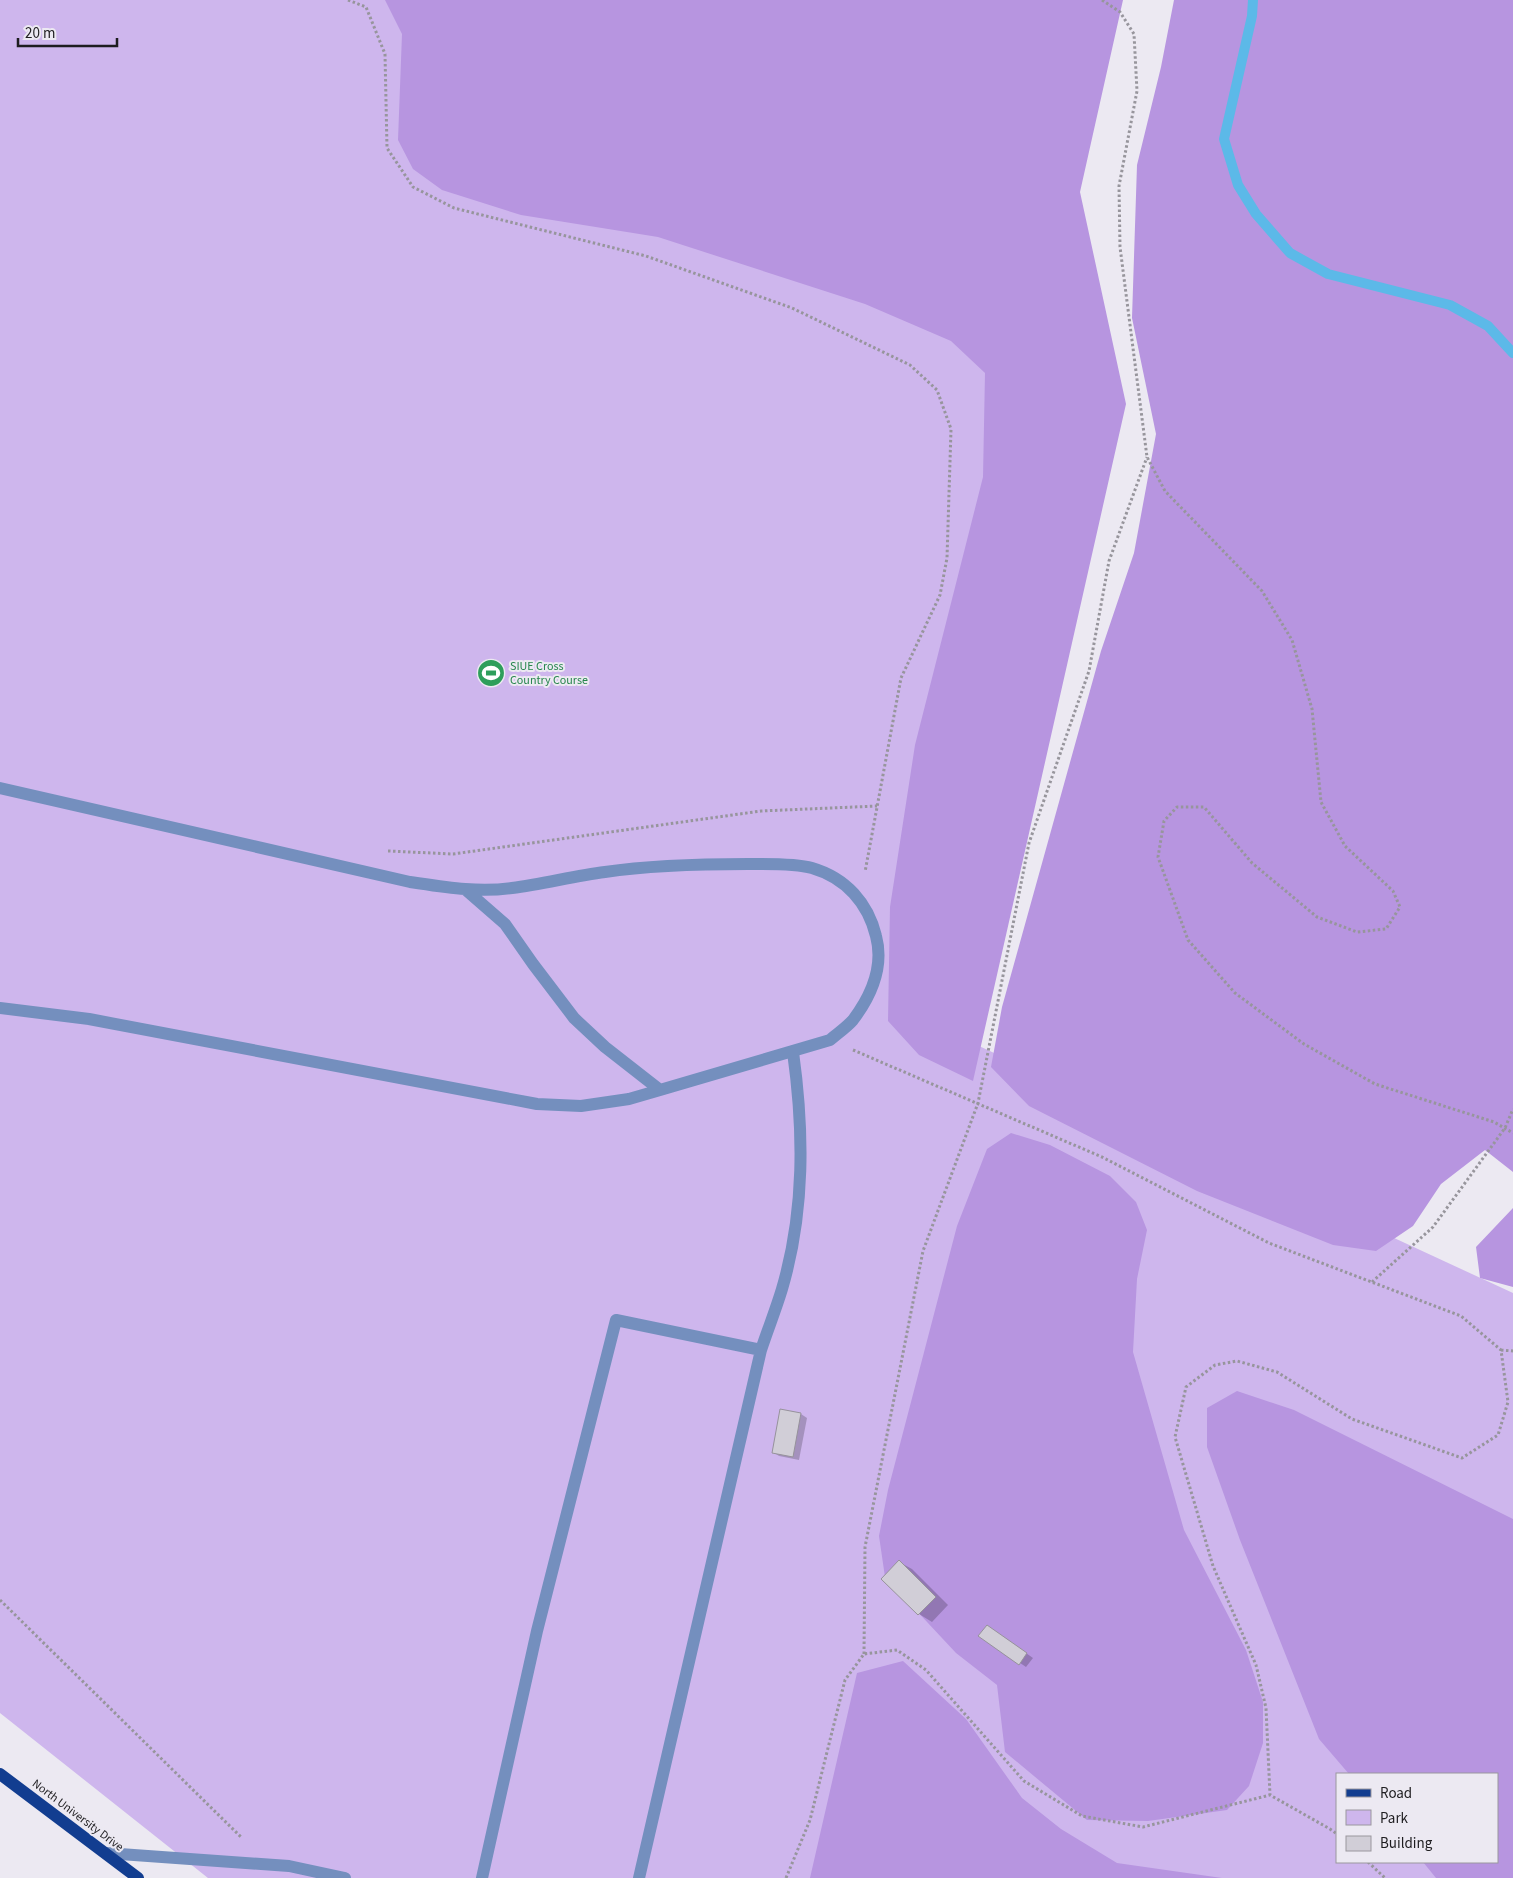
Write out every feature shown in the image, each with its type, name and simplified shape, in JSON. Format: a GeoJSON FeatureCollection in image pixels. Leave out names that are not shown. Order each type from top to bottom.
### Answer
{"type":"FeatureCollection","features":[{"type":"Feature","properties":{"kind":"main road","name":"North University Drive"},"geometry":{"type":"LineString","coordinates":[[0,1774],[138,1878]]}},
{"type":"Feature","properties":{"kind":"lane"},"geometry":{"type":"LineString","coordinates":[[0,788],[410,882],[466,890],[510,889],[606,872],[695,864],[773,864],[812,868],[838,880],[860,899],[872,919],[879,947],[878,970],[868,998],[852,1021],[830,1040],[629,1099],[581,1106],[537,1104],[99,1021],[0,1008]]}},
{"type":"Feature","properties":{"kind":"lane"},"geometry":{"type":"LineString","coordinates":[[466,890],[505,924],[574,1018],[605,1047],[660,1090]]}},
{"type":"Feature","properties":{"kind":"lane"},"geometry":{"type":"LineString","coordinates":[[639,1878],[760,1350],[782,1288],[796,1225],[802,1160],[799,1095],[793,1052]]}},
{"type":"Feature","properties":{"kind":"lane"},"geometry":{"type":"LineString","coordinates":[[482,1878],[537,1631],[616,1320],[760,1350]]}},
{"type":"Feature","properties":{"kind":"lane"},"geometry":{"type":"LineString","coordinates":[[106,1853],[288,1866],[345,1878]]}},
{"type":"Feature","properties":{"kind":"path"},"geometry":{"type":"LineString","coordinates":[[348,0],[366,7],[385,54],[387,148],[413,187],[454,208],[646,256],[792,308],[910,365],[937,390],[951,428],[947,558],[940,595],[901,678],[860,899]]}},
{"type":"Feature","properties":{"kind":"path"},"geometry":{"type":"LineString","coordinates":[[1102,0],[1120,12],[1134,34],[1137,91],[1119,186],[1120,247],[1147,457],[1165,491],[1262,591],[1292,640],[1312,709],[1321,802],[1345,846],[1393,890],[1400,907],[1386,929],[1357,932],[1317,917],[1252,863],[1204,807],[1177,807],[1164,821],[1158,857],[1188,940],[1235,993],[1304,1044],[1375,1084],[1494,1122],[1513,1133]]}},
{"type":"Feature","properties":{"kind":"path"},"geometry":{"type":"LineString","coordinates":[[786,1878],[810,1820],[844,1680],[864,1654],[865,1548],[923,1251],[978,1103],[1029,843],[1089,671],[1109,561],[1147,457]]}},
{"type":"Feature","properties":{"kind":"path"},"geometry":{"type":"LineString","coordinates":[[379,850],[453,854],[761,811],[877,806]]}},
{"type":"Feature","properties":{"kind":"path"},"geometry":{"type":"LineString","coordinates":[[830,1040],[1102,1157],[1269,1243],[1461,1316],[1501,1350],[1513,1351]]}},
{"type":"Feature","properties":{"kind":"path"},"geometry":{"type":"LineString","coordinates":[[1372,1282],[1433,1227],[1505,1128],[1513,1109]]}},
{"type":"Feature","properties":{"kind":"path"},"geometry":{"type":"LineString","coordinates":[[1270,1795],[1266,1708],[1256,1665],[1214,1566],[1175,1437],[1186,1387],[1214,1365],[1238,1361],[1277,1372],[1352,1419],[1462,1458],[1498,1435],[1508,1402],[1501,1350]]}},
{"type":"Feature","properties":{"kind":"path"},"geometry":{"type":"LineString","coordinates":[[0,1600],[269,1865]]}},
{"type":"Feature","properties":{"kind":"path"},"geometry":{"type":"LineString","coordinates":[[864,1654],[897,1650],[926,1670],[1024,1781],[1082,1816],[1143,1827],[1270,1795],[1336,1833]]}},
{"type":"Feature","properties":{"kind":"path"},"geometry":{"type":"LineString","coordinates":[[1369,1863],[1385,1878]]}},
{"type":"Feature","properties":{"kind":"green space","name":"SIUE Cross Country Course"},"geometry":{"type":"Polygon","coordinates":[[[0,0],[429,0],[1036,324],[927,1022],[1513,1293],[1513,1563],[1383,1773],[1336,1773],[1336,1863],[1469,1863],[1484,1878],[208,1878],[0,1713],[0,0]]]}},
{"type":"Feature","properties":{"kind":"shaded area"},"geometry":{"type":"Polygon","coordinates":[[[385,0],[1123,0],[1080,192],[1126,404],[973,1081],[919,1055],[888,1021],[890,907],[915,745],[983,477],[985,373],[951,341],[865,304],[658,237],[521,215],[442,190],[413,169],[398,140],[402,34],[385,0]]]}},
{"type":"Feature","properties":{"kind":"shaded area"},"geometry":{"type":"Polygon","coordinates":[[[1174,0],[1513,0],[1513,1172],[1485,1150],[1441,1184],[1413,1226],[1376,1251],[1333,1245],[1197,1191],[1029,1106],[991,1067],[1002,1007],[1101,651],[1134,553],[1156,434],[1132,318],[1137,165],[1161,67],[1174,0]]]}},
{"type":"Feature","properties":{"kind":"shaded area"},"geometry":{"type":"Polygon","coordinates":[[[1011,1133],[1050,1145],[1110,1176],[1136,1202],[1147,1230],[1137,1279],[1133,1352],[1184,1530],[1246,1650],[1263,1702],[1263,1743],[1249,1786],[1227,1810],[1148,1821],[1087,1820],[1005,1752],[997,1685],[956,1653],[885,1577],[879,1536],[888,1490],[957,1226],[987,1149],[1011,1133]]]}},
{"type":"Feature","properties":{"kind":"shaded area"},"geometry":{"type":"Polygon","coordinates":[[[1513,1208],[1513,1287],[1480,1278],[1476,1247],[1513,1208]]]}},
{"type":"Feature","properties":{"kind":"shaded area"},"geometry":{"type":"Polygon","coordinates":[[[1237,1391],[1294,1410],[1513,1519],[1513,1878],[1436,1878],[1424,1863],[1498,1863],[1498,1773],[1348,1773],[1319,1739],[1240,1540],[1207,1447],[1207,1408],[1237,1391]]]}},
{"type":"Feature","properties":{"kind":"shaded area"},"geometry":{"type":"Polygon","coordinates":[[[903,1661],[966,1719],[1022,1798],[1061,1829],[1117,1863],[1222,1878],[810,1878],[857,1673],[903,1661]]]}},
{"type":"Feature","properties":{"kind":"building"},"geometry":{"type":"Polygon","coordinates":[[[780,1409],[801,1413],[793,1457],[772,1453],[780,1409]]]}},
{"type":"Feature","properties":{"kind":"building"},"geometry":{"type":"Polygon","coordinates":[[[899,1560],[936,1597],[918,1615],[881,1579],[899,1560]]]}},
{"type":"Feature","properties":{"kind":"building"},"geometry":{"type":"Polygon","coordinates":[[[987,1625],[1027,1653],[1019,1665],[978,1636],[987,1625]]]}},
{"type":"Feature","properties":{"kind":"waterway"},"geometry":{"type":"LineString","coordinates":[[1253,0],[1252,16],[1224,139],[1238,185],[1256,214],[1290,253],[1328,274],[1450,305],[1488,326],[1513,353]]}},
{"type":"Feature","properties":{"kind":"place","name":"SIUE Cross Country Course"},"geometry":{"type":"Point","coordinates":[491,673]}}]}
